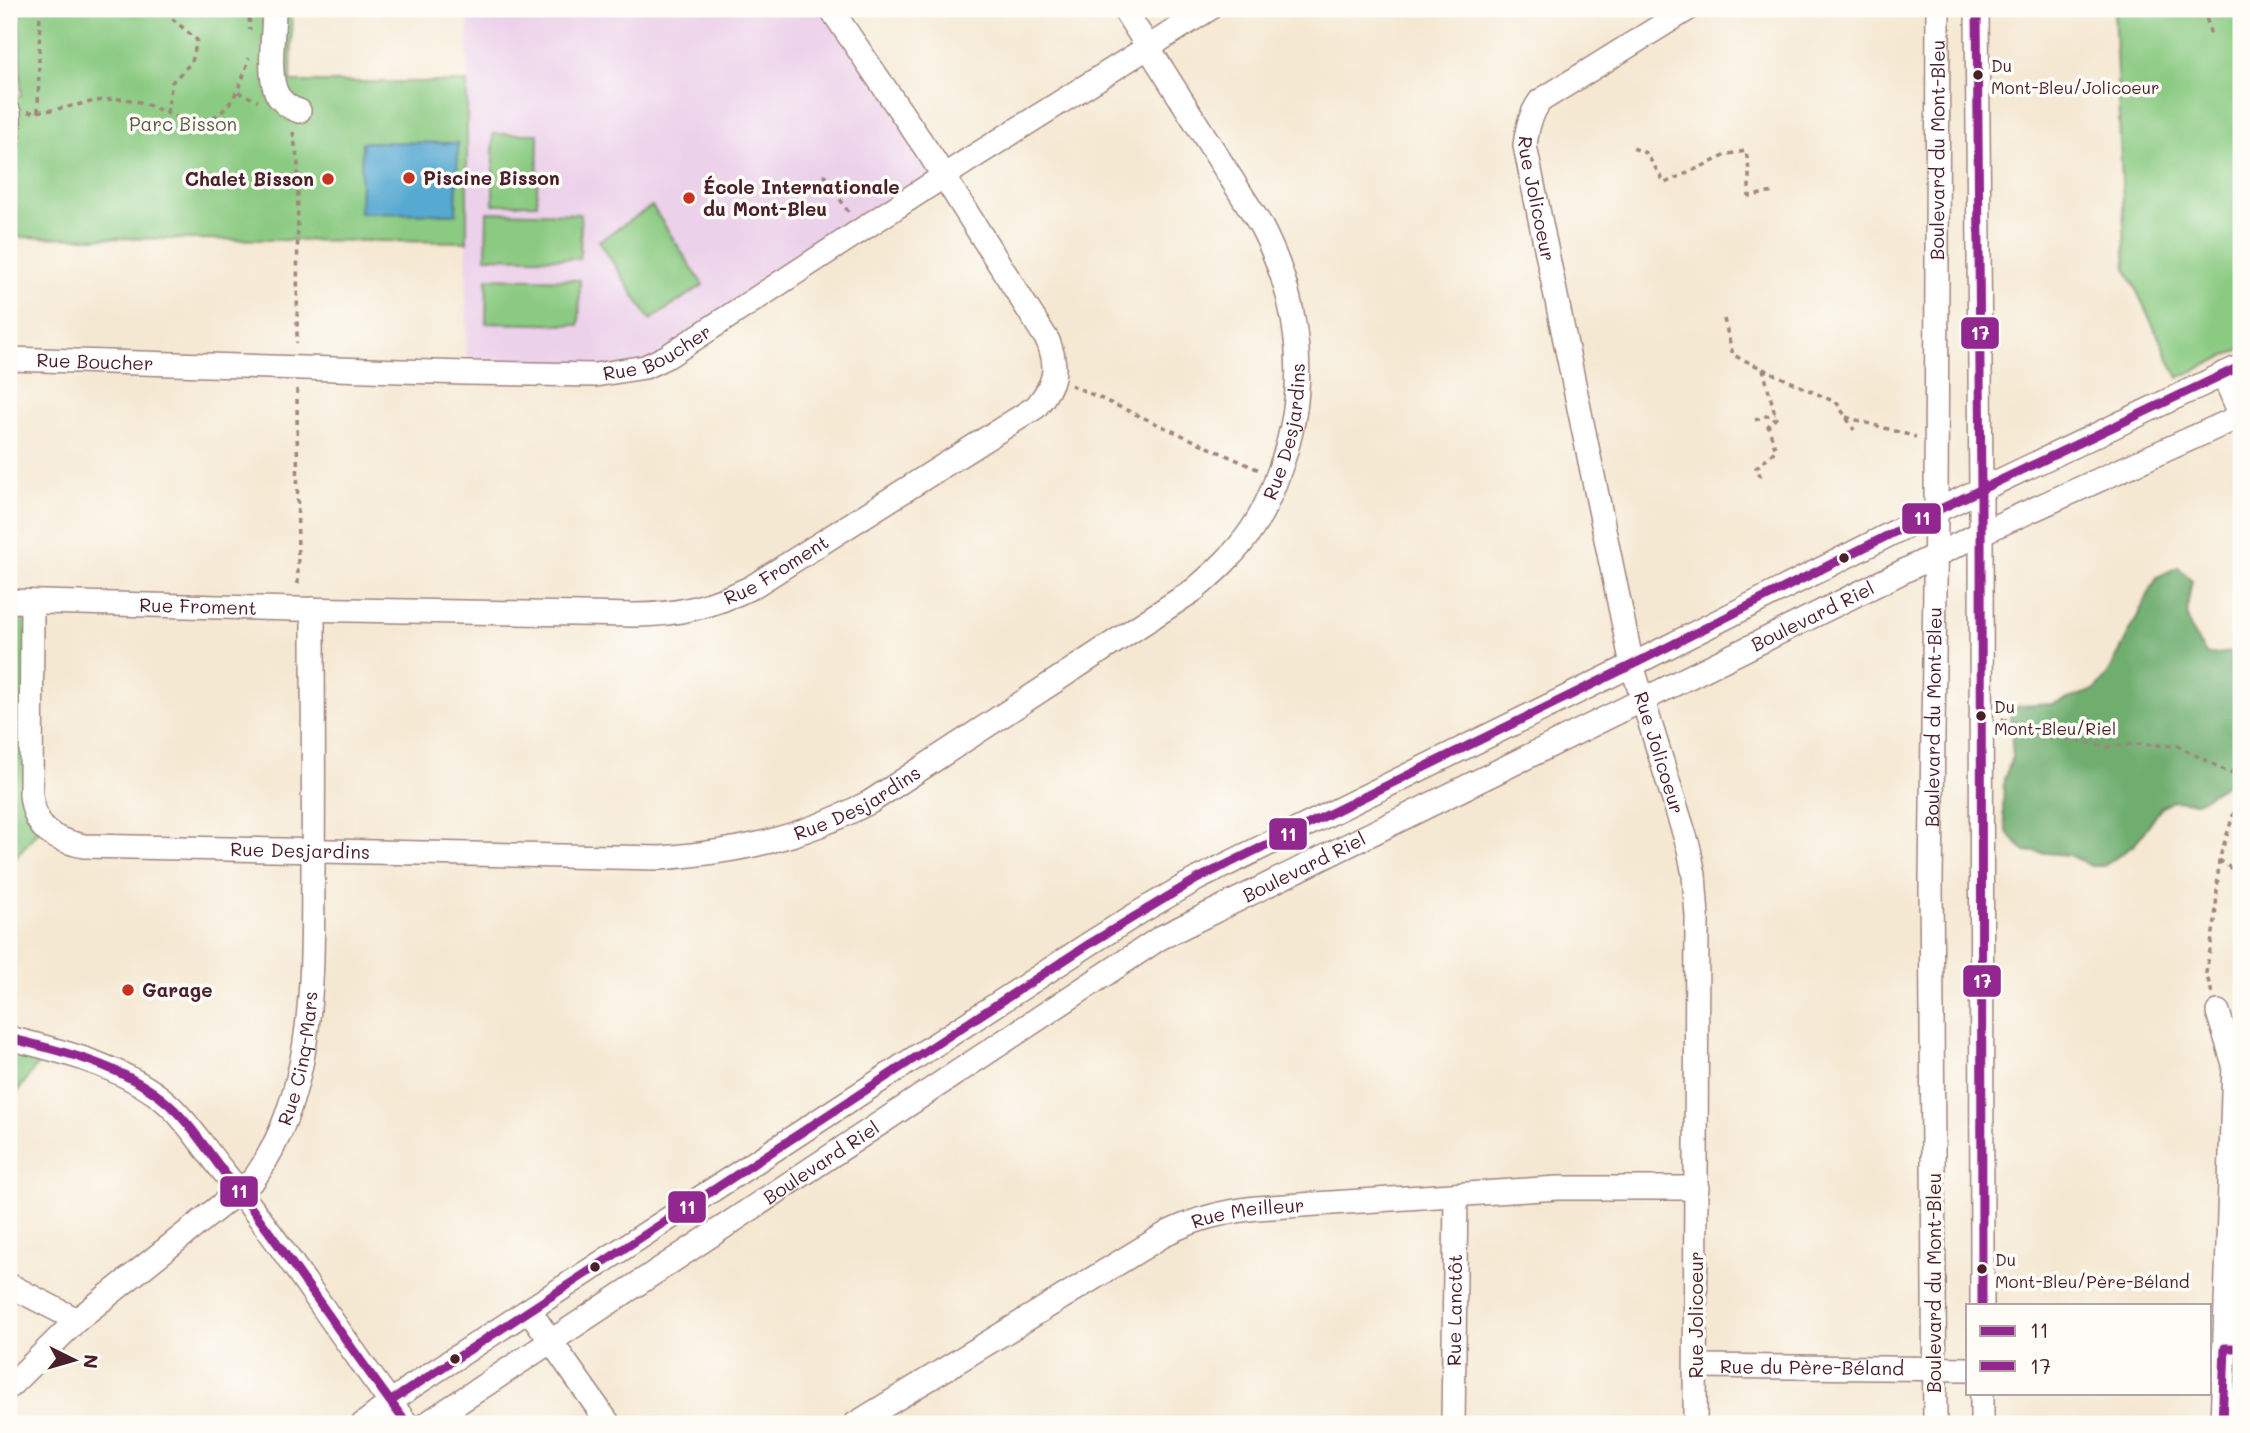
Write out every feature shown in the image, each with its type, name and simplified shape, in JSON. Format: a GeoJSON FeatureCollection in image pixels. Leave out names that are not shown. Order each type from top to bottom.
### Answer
{"type":"FeatureCollection","features":[{"type":"Feature","properties":{"kind":"street"},"geometry":{"type":"LineString","coordinates":[[274,9],[275,91],[294,110]]}},
{"type":"Feature","properties":{"kind":"street"},"geometry":{"type":"LineString","coordinates":[[831,9],[944,177],[1048,341],[1055,360],[1054,377]]}},
{"type":"Feature","properties":{"kind":"street","name":"Rue Desjardins"},"geometry":{"type":"LineString","coordinates":[[20,602],[33,813],[41,827],[54,838],[84,846],[660,858],[744,848],[815,829],[870,802],[1194,590],[1217,571],[1253,528],[1277,478],[1293,428],[1298,376],[1295,324],[1284,278],[1274,249],[1260,224],[1124,9]]}},
{"type":"Feature","properties":{"kind":"street","name":"Rue Boucher"},"geometry":{"type":"LineString","coordinates":[[9,359],[467,373],[595,374],[645,367],[668,356],[1209,9]]}},
{"type":"Feature","properties":{"kind":"street","name":"Rue Jolicoeur"},"geometry":{"type":"LineString","coordinates":[[1688,9],[1540,101],[1532,112],[1525,146],[1632,665],[1689,849],[1694,875],[1697,916],[1695,1424]]}},
{"type":"Feature","properties":{"kind":"street","name":"Boulevard du Mont-Bleu"},"geometry":{"type":"LineString","coordinates":[[1935,1424],[1931,880],[1934,557],[1937,511],[1938,9]]}},
{"type":"Feature","properties":{"kind":"street","name":"Boulevard du Mont-Bleu"},"geometry":{"type":"LineString","coordinates":[[1977,9],[1981,489],[1982,1304]]}},
{"type":"Feature","properties":{"kind":"street"},"geometry":{"type":"LineString","coordinates":[[9,113],[9,141]]}},
{"type":"Feature","properties":{"kind":"street"},"geometry":{"type":"LineString","coordinates":[[2232,370],[2241,416]]}},
{"type":"Feature","properties":{"kind":"street","name":"Boulevard Riel"},"geometry":{"type":"LineString","coordinates":[[363,1424],[391,1401],[1089,944],[1197,879],[1632,665],[1981,489],[2232,370]]}},
{"type":"Feature","properties":{"kind":"street","name":"Rue Froment"},"geometry":{"type":"LineString","coordinates":[[20,602],[657,615],[706,607],[752,587],[1036,407],[1047,393],[1054,377]]}},
{"type":"Feature","properties":{"kind":"street","name":"Boulevard Riel"},"geometry":{"type":"LineString","coordinates":[[426,1424],[1160,938],[1981,533],[2241,416]]}},
{"type":"Feature","properties":{"kind":"street","name":"Rue Cinq-Mars"},"geometry":{"type":"LineString","coordinates":[[9,1387],[77,1320],[254,1179],[265,1163],[287,1114],[297,1082],[309,1022],[311,995],[313,610]]}},
{"type":"Feature","properties":{"kind":"street"},"geometry":{"type":"LineString","coordinates":[[1089,944],[1106,973]]}},
{"type":"Feature","properties":{"kind":"street"},"geometry":{"type":"LineString","coordinates":[[2218,1012],[2234,1064],[2233,1348],[2222,1424]]}},
{"type":"Feature","properties":{"kind":"street"},"geometry":{"type":"LineString","coordinates":[[9,1038],[83,1059],[139,1084],[163,1100],[240,1192],[407,1424]]}},
{"type":"Feature","properties":{"kind":"street","name":"Rue Meilleur"},"geometry":{"type":"LineString","coordinates":[[855,1424],[1169,1232],[1197,1219],[1227,1211],[1256,1208],[1558,1188],[1697,1188]]}},
{"type":"Feature","properties":{"kind":"street","name":"Rue Lanctôt"},"geometry":{"type":"LineString","coordinates":[[1453,1424],[1456,1195]]}},
{"type":"Feature","properties":{"kind":"street"},"geometry":{"type":"LineString","coordinates":[[9,1285],[77,1320]]}},
{"type":"Feature","properties":{"kind":"street"},"geometry":{"type":"LineString","coordinates":[[529,1310],[609,1424]]}},
{"type":"Feature","properties":{"kind":"street","name":"Rue du Père-Béland"},"geometry":{"type":"LineString","coordinates":[[1696,1366],[1966,1369]]}},
{"type":"Feature","properties":{"kind":"street"},"geometry":{"type":"LineString","coordinates":[[1982,1394],[1982,1424]]}},
{"type":"Feature","properties":{"kind":"path"},"geometry":{"type":"LineString","coordinates":[[38,112],[40,9]]}},
{"type":"Feature","properties":{"kind":"path"},"geometry":{"type":"LineString","coordinates":[[167,113],[172,82],[192,62],[197,40],[169,16],[170,9]]}},
{"type":"Feature","properties":{"kind":"path"},"geometry":{"type":"LineString","coordinates":[[245,9],[249,15],[251,36]]}},
{"type":"Feature","properties":{"kind":"path"},"geometry":{"type":"LineString","coordinates":[[2204,9],[2211,36]]}},
{"type":"Feature","properties":{"kind":"path"},"geometry":{"type":"LineString","coordinates":[[9,113],[38,112],[117,99],[140,101],[189,120],[222,114],[238,92],[250,53]]}},
{"type":"Feature","properties":{"kind":"path"},"geometry":{"type":"LineString","coordinates":[[294,110],[298,164],[297,343]]}},
{"type":"Feature","properties":{"kind":"path"},"geometry":{"type":"LineString","coordinates":[[1633,148],[1646,153],[1665,183],[1729,153],[1746,151],[1749,196],[1775,192]]}},
{"type":"Feature","properties":{"kind":"path"},"geometry":{"type":"LineString","coordinates":[[824,174],[861,231]]}},
{"type":"Feature","properties":{"kind":"path"},"geometry":{"type":"LineString","coordinates":[[1724,319],[1733,355],[1837,403],[1854,430]]}},
{"type":"Feature","properties":{"kind":"path"},"geometry":{"type":"LineString","coordinates":[[1761,478],[1756,468],[1776,450],[1768,426],[1776,418],[1763,369]]}},
{"type":"Feature","properties":{"kind":"path"},"geometry":{"type":"LineString","coordinates":[[1054,377],[1277,478]]}},
{"type":"Feature","properties":{"kind":"path"},"geometry":{"type":"LineString","coordinates":[[297,387],[298,586]]}},
{"type":"Feature","properties":{"kind":"path"},"geometry":{"type":"LineString","coordinates":[[1755,420],[1774,413]]}},
{"type":"Feature","properties":{"kind":"path"},"geometry":{"type":"LineString","coordinates":[[1846,417],[1922,439]]}},
{"type":"Feature","properties":{"kind":"path"},"geometry":{"type":"LineString","coordinates":[[1981,717],[1998,717],[2037,737],[2058,737],[2108,747],[2134,744],[2178,746],[2230,773],[2241,766]]}},
{"type":"Feature","properties":{"kind":"path"},"geometry":{"type":"LineString","coordinates":[[2218,1012],[2206,973],[2215,921],[2220,860],[2241,790]]}},
{"type":"Feature","properties":{"kind":"path"},"geometry":{"type":"LineString","coordinates":[[2220,860],[2241,874]]}},
{"type":"Feature","properties":{"kind":"shaded area","name":"École Internationale du Mont-Bleu"},"geometry":{"type":"Polygon","coordinates":[[[468,9],[831,9],[944,177],[645,367],[466,373],[468,9]]]}},
{"type":"Feature","properties":{"kind":"green space","name":"Parc Bisson"},"geometry":{"type":"Polygon","coordinates":[[[19,9],[292,9],[291,82],[467,82],[467,242],[9,237],[9,96],[21,96],[19,9]]]}},
{"type":"Feature","properties":{"kind":"green space"},"geometry":{"type":"Polygon","coordinates":[[[2114,9],[2241,9],[2241,349],[2178,378],[2126,268],[2114,9]]]}},
{"type":"Feature","properties":{"kind":"green space"},"geometry":{"type":"Polygon","coordinates":[[[493,134],[538,134],[537,204],[493,204],[493,134]]]}},
{"type":"Feature","properties":{"kind":"green space"},"geometry":{"type":"Polygon","coordinates":[[[652,206],[703,285],[650,320],[599,241],[652,206]]]}},
{"type":"Feature","properties":{"kind":"green space"},"geometry":{"type":"Polygon","coordinates":[[[487,212],[581,214],[580,259],[486,257],[487,212]]]}},
{"type":"Feature","properties":{"kind":"green space"},"geometry":{"type":"Polygon","coordinates":[[[487,278],[580,280],[579,325],[486,323],[487,278]]]}},
{"type":"Feature","properties":{"kind":"green space"},"geometry":{"type":"Polygon","coordinates":[[[2178,567],[2192,580],[2188,620],[2207,655],[2241,651],[2241,762],[2227,784],[2197,802],[2173,801],[2162,806],[2135,844],[2104,866],[2091,866],[2069,855],[2024,851],[2008,834],[2003,813],[2004,779],[2013,757],[2010,714],[2018,706],[2053,704],[2095,690],[2109,673],[2157,577],[2178,567]]]}},
{"type":"Feature","properties":{"kind":"green space"},"geometry":{"type":"Polygon","coordinates":[[[9,601],[32,602],[41,827],[9,866],[9,601]]]}},
{"type":"Feature","properties":{"kind":"green space"},"geometry":{"type":"Polygon","coordinates":[[[9,1038],[49,1048],[9,1104],[9,1038]]]}},
{"type":"Feature","properties":{"kind":"water","name":"Piscine Bisson"},"geometry":{"type":"Polygon","coordinates":[[[362,142],[458,143],[456,214],[360,213],[362,142]]]}},
{"type":"Feature","properties":{"kind":"transit line","name":"17"},"geometry":{"type":"LineString","coordinates":[[1977,9],[1981,489],[1982,1304]]}},
{"type":"Feature","properties":{"kind":"transit line","name":"11"},"geometry":{"type":"LineString","coordinates":[[391,1401],[1089,944],[1197,879],[1632,665],[1936,511],[2241,366]]}},
{"type":"Feature","properties":{"kind":"transit line","name":"11"},"geometry":{"type":"LineString","coordinates":[[9,1038],[108,1068],[144,1086],[170,1106],[196,1134],[250,1206],[407,1424]]}},
{"type":"Feature","properties":{"kind":"transit line","name":"17"},"geometry":{"type":"LineString","coordinates":[[2222,1424],[2225,1348],[2241,1348]]}},
{"type":"Feature","properties":{"kind":"place","name":"Du Mont-Bleu/Jolicoeur"},"geometry":{"type":"Point","coordinates":[1978,75]}},
{"type":"Feature","properties":{"kind":"place","name":"Piscine Bisson"},"geometry":{"type":"Point","coordinates":[409,178]}},
{"type":"Feature","properties":{"kind":"place","name":"Chalet Bisson"},"geometry":{"type":"Point","coordinates":[328,179]}},
{"type":"Feature","properties":{"kind":"place","name":"École Internationale du Mont-Bleu"},"geometry":{"type":"Point","coordinates":[689,198]}},
{"type":"Feature","properties":{"kind":"place","name":"Du Mont-Bleu/Riel"},"geometry":{"type":"Point","coordinates":[1981,716]}},
{"type":"Feature","properties":{"kind":"place","name":"Garage"},"geometry":{"type":"Point","coordinates":[128,990]}},
{"type":"Feature","properties":{"kind":"place","name":"Du Mont-Bleu/Père-Béland"},"geometry":{"type":"Point","coordinates":[1982,1269]}}]}
